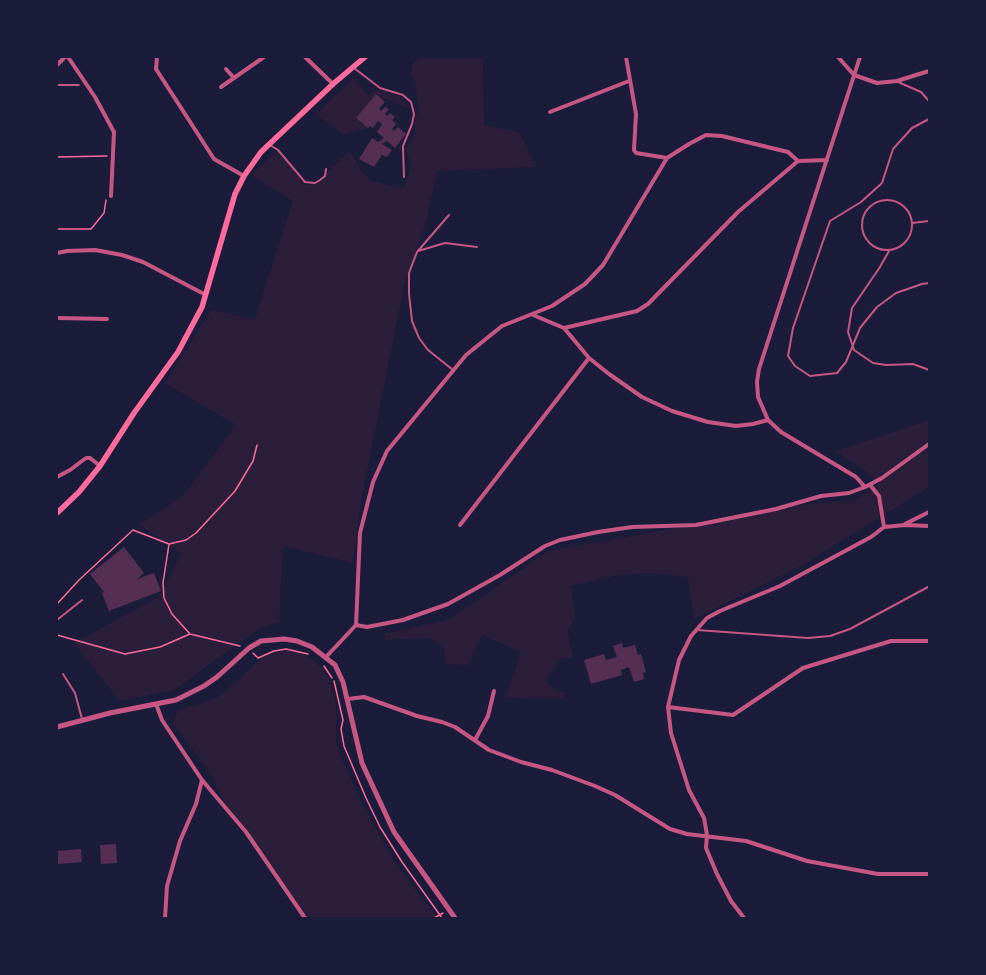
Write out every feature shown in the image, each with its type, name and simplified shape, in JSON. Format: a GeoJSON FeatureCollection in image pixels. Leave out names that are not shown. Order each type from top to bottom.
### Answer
{"type":"FeatureCollection","features":[{"type":"Feature","properties":{"kind":"main road"},"geometry":{"type":"LineString","coordinates":[[57,513],[79,492],[100,466],[134,413],[178,352],[202,306],[235,194],[244,176],[261,152],[269,144],[333,84],[365,57]]}},
{"type":"Feature","properties":{"kind":"street"},"geometry":{"type":"LineString","coordinates":[[57,65],[65,57]]}},
{"type":"Feature","properties":{"kind":"street"},"geometry":{"type":"LineString","coordinates":[[68,57],[87,85],[114,132],[111,196]]}},
{"type":"Feature","properties":{"kind":"street"},"geometry":{"type":"LineString","coordinates":[[157,57],[156,69],[214,159],[244,176]]}},
{"type":"Feature","properties":{"kind":"street"},"geometry":{"type":"LineString","coordinates":[[221,87],[264,57]]}},
{"type":"Feature","properties":{"kind":"street"},"geometry":{"type":"LineString","coordinates":[[305,57],[333,84]]}},
{"type":"Feature","properties":{"kind":"street"},"geometry":{"type":"LineString","coordinates":[[626,57],[636,114],[634,150],[636,153],[667,158]]}},
{"type":"Feature","properties":{"kind":"street"},"geometry":{"type":"LineString","coordinates":[[838,57],[854,75],[877,83],[897,81],[929,71]]}},
{"type":"Feature","properties":{"kind":"street"},"geometry":{"type":"LineString","coordinates":[[860,57],[759,369],[757,382],[758,397],[768,420],[781,432],[856,477],[865,488]]}},
{"type":"Feature","properties":{"kind":"street"},"geometry":{"type":"LineString","coordinates":[[226,69],[234,78]]}},
{"type":"Feature","properties":{"kind":"street"},"geometry":{"type":"LineString","coordinates":[[550,112],[629,81]]}},
{"type":"Feature","properties":{"kind":"street"},"geometry":{"type":"LineString","coordinates":[[326,657],[356,625],[360,533],[373,482],[387,451],[466,355],[502,326],[521,317],[533,315],[552,306],[585,284],[603,265],[667,158],[689,144],[706,135],[722,136],[788,152],[798,161]]}},
{"type":"Feature","properties":{"kind":"street"},"geometry":{"type":"LineString","coordinates":[[564,328],[637,311],[648,304],[738,212],[798,161],[827,160]]}},
{"type":"Feature","properties":{"kind":"street"},"geometry":{"type":"LineString","coordinates":[[57,253],[66,251],[95,250],[122,255],[143,262],[206,295]]}},
{"type":"Feature","properties":{"kind":"street"},"geometry":{"type":"LineString","coordinates":[[533,315],[564,328],[589,358],[609,374],[642,397],[672,411],[708,422],[736,426],[768,420]]}},
{"type":"Feature","properties":{"kind":"street"},"geometry":{"type":"LineString","coordinates":[[57,318],[107,319]]}},
{"type":"Feature","properties":{"kind":"street"},"geometry":{"type":"LineString","coordinates":[[460,525],[589,358]]}},
{"type":"Feature","properties":{"kind":"street"},"geometry":{"type":"LineString","coordinates":[[356,625],[367,627],[403,620],[448,604],[500,575],[545,546],[560,540],[632,527],[696,525],[730,519],[821,496],[849,493],[865,488],[929,444]]}},
{"type":"Feature","properties":{"kind":"street"},"geometry":{"type":"LineString","coordinates":[[57,476],[70,470],[86,458],[90,458],[100,466]]}},
{"type":"Feature","properties":{"kind":"street"},"geometry":{"type":"LineString","coordinates":[[870,485],[879,496],[884,527]]}},
{"type":"Feature","properties":{"kind":"street"},"geometry":{"type":"LineString","coordinates":[[905,524],[929,512]]}},
{"type":"Feature","properties":{"kind":"street"},"geometry":{"type":"LineString","coordinates":[[744,918],[731,901],[706,848],[707,835],[704,818],[689,790],[671,733],[668,707],[680,660],[691,636],[707,618],[780,586],[877,533],[884,527],[905,524],[929,526]]}},
{"type":"Feature","properties":{"kind":"street"},"geometry":{"type":"LineString","coordinates":[[57,727],[82,720],[176,700],[204,686],[217,677],[249,648],[261,641],[284,639],[297,641],[312,646],[334,665],[344,682],[362,763],[394,832],[455,918]]}},
{"type":"Feature","properties":{"kind":"street"},"geometry":{"type":"LineString","coordinates":[[668,707],[733,715],[803,668],[890,641],[929,640]]}},
{"type":"Feature","properties":{"kind":"street"},"geometry":{"type":"LineString","coordinates":[[475,740],[488,716],[494,691]]}},
{"type":"Feature","properties":{"kind":"street"},"geometry":{"type":"LineString","coordinates":[[348,699],[364,697],[417,716],[455,727],[489,750],[521,762],[552,770],[615,795],[670,829],[687,834],[707,835],[746,841],[807,861],[878,874],[929,874]]}},
{"type":"Feature","properties":{"kind":"street"},"geometry":{"type":"LineString","coordinates":[[156,704],[162,720],[202,780],[246,832],[305,918]]}},
{"type":"Feature","properties":{"kind":"street"},"geometry":{"type":"LineString","coordinates":[[165,918],[167,886],[180,841],[196,804],[202,780]]}},
{"type":"Feature","properties":{"kind":"lane"},"geometry":{"type":"LineString","coordinates":[[353,67],[380,88],[403,95],[411,102],[414,114],[412,124],[403,146],[404,177]]}},
{"type":"Feature","properties":{"kind":"lane"},"geometry":{"type":"LineString","coordinates":[[897,81],[921,92],[929,101]]}},
{"type":"Feature","properties":{"kind":"lane"},"geometry":{"type":"LineString","coordinates":[[929,119],[912,128],[893,149],[882,183],[861,202],[830,221],[793,328],[788,356],[795,366],[810,376],[837,373],[846,362],[852,343],[860,328],[877,307],[896,293],[929,283]]}},
{"type":"Feature","properties":{"kind":"lane"},"geometry":{"type":"LineString","coordinates":[[269,144],[278,150],[305,182],[315,183],[320,180],[325,176],[326,169]]}},
{"type":"Feature","properties":{"kind":"lane"},"geometry":{"type":"LineString","coordinates":[[890,200],[905,208],[912,223],[909,238],[897,249],[889,251],[873,246],[863,233],[861,225],[867,209],[874,203],[890,200]]}},
{"type":"Feature","properties":{"kind":"lane"},"geometry":{"type":"LineString","coordinates":[[449,215],[417,252],[409,273],[409,294],[412,321],[419,338],[428,350],[453,370]]}},
{"type":"Feature","properties":{"kind":"lane"},"geometry":{"type":"LineString","coordinates":[[912,223],[929,221]]}},
{"type":"Feature","properties":{"kind":"lane"},"geometry":{"type":"LineString","coordinates":[[417,252],[445,243],[477,247]]}},
{"type":"Feature","properties":{"kind":"lane"},"geometry":{"type":"LineString","coordinates":[[889,251],[852,308],[848,332],[854,350],[873,363],[886,365],[913,364],[929,370]]}},
{"type":"Feature","properties":{"kind":"lane"},"geometry":{"type":"LineString","coordinates":[[697,630],[808,638],[830,636],[850,629],[928,587]]}},
{"type":"Feature","properties":{"kind":"lane"},"geometry":{"type":"LineString","coordinates":[[57,620],[82,600]]}},
{"type":"Feature","properties":{"kind":"lane"},"geometry":{"type":"LineString","coordinates":[[63,674],[75,693],[82,720]]}},
{"type":"Feature","properties":{"kind":"path"},"geometry":{"type":"LineString","coordinates":[[57,85],[87,85]]}},
{"type":"Feature","properties":{"kind":"path"},"geometry":{"type":"LineString","coordinates":[[57,157],[113,156]]}},
{"type":"Feature","properties":{"kind":"path"},"geometry":{"type":"LineString","coordinates":[[57,229],[91,229],[104,213],[104,201],[111,196]]}},
{"type":"Feature","properties":{"kind":"path"},"geometry":{"type":"LineString","coordinates":[[57,604],[79,580],[133,530],[170,544],[186,540],[196,533],[235,491],[253,461],[257,445]]}},
{"type":"Feature","properties":{"kind":"path"},"geometry":{"type":"LineString","coordinates":[[170,544],[162,583],[164,598],[172,614],[190,634],[249,648],[258,658],[274,651],[286,649],[310,655]]}},
{"type":"Feature","properties":{"kind":"path"},"geometry":{"type":"LineString","coordinates":[[57,635],[125,654],[160,647],[190,634]]}},
{"type":"Feature","properties":{"kind":"path"},"geometry":{"type":"LineString","coordinates":[[319,662],[333,680],[343,720],[341,729],[344,746],[375,815],[402,862],[442,918]]}},
{"type":"Feature","properties":{"kind":"shaded area"},"geometry":{"type":"Polygon","coordinates":[[[419,57],[483,57],[484,125],[519,132],[536,167],[437,171],[425,226],[405,282],[361,501],[353,563],[283,546],[279,622],[260,628],[174,690],[120,701],[74,643],[159,597],[181,553],[139,525],[183,496],[236,425],[165,383],[211,310],[255,319],[293,201],[251,175],[277,151],[305,185],[317,184],[325,177],[328,171],[350,151],[361,170],[371,181],[404,188],[411,166],[406,149],[415,134],[415,120],[419,115],[415,81],[409,73],[413,70],[411,66],[419,57]]]}},
{"type":"Feature","properties":{"kind":"shaded area"},"geometry":{"type":"Polygon","coordinates":[[[354,78],[369,96],[375,90],[393,94],[402,98],[408,107],[406,108],[396,102],[380,98],[376,95],[356,118],[368,128],[343,134],[316,114],[354,78]]]}},
{"type":"Feature","properties":{"kind":"shaded area"},"geometry":{"type":"Polygon","coordinates":[[[929,420],[929,487],[804,564],[694,619],[688,577],[650,573],[619,575],[571,586],[575,618],[567,630],[573,657],[559,659],[545,681],[557,691],[566,693],[563,699],[505,698],[521,652],[482,635],[468,665],[446,664],[444,649],[430,638],[385,640],[385,634],[450,619],[548,551],[816,503],[854,501],[878,486],[869,473],[836,451],[929,420]]]}},
{"type":"Feature","properties":{"kind":"shaded area"},"geometry":{"type":"Polygon","coordinates":[[[283,651],[296,651],[309,657],[322,668],[330,681],[336,707],[336,740],[339,752],[361,801],[394,861],[437,918],[308,918],[218,792],[214,779],[173,722],[178,710],[200,704],[220,696],[263,657],[283,651]]]}},
{"type":"Feature","properties":{"kind":"building"},"geometry":{"type":"Polygon","coordinates":[[[376,94],[385,102],[379,109],[381,111],[385,107],[389,109],[385,114],[387,116],[390,113],[395,117],[392,120],[396,124],[392,129],[394,131],[398,127],[406,134],[395,148],[387,141],[382,144],[392,150],[387,157],[382,155],[374,167],[359,159],[372,138],[378,142],[384,138],[377,132],[382,124],[378,121],[373,128],[370,126],[368,128],[356,118],[376,94]]]}},
{"type":"Feature","properties":{"kind":"building"},"geometry":{"type":"Polygon","coordinates":[[[124,547],[144,573],[137,579],[154,573],[161,591],[109,611],[102,593],[104,592],[90,574],[124,547]]]}},
{"type":"Feature","properties":{"kind":"building"},"geometry":{"type":"Polygon","coordinates":[[[622,643],[623,648],[635,645],[638,655],[641,654],[646,672],[643,673],[644,679],[634,682],[629,667],[621,670],[622,675],[591,684],[584,660],[604,654],[606,660],[617,657],[613,646],[622,643]]]}},
{"type":"Feature","properties":{"kind":"building"},"geometry":{"type":"Polygon","coordinates":[[[116,844],[117,863],[101,864],[100,845],[116,844]]]}},
{"type":"Feature","properties":{"kind":"building"},"geometry":{"type":"Polygon","coordinates":[[[81,849],[82,862],[58,864],[57,851],[81,849]]]}}]}
